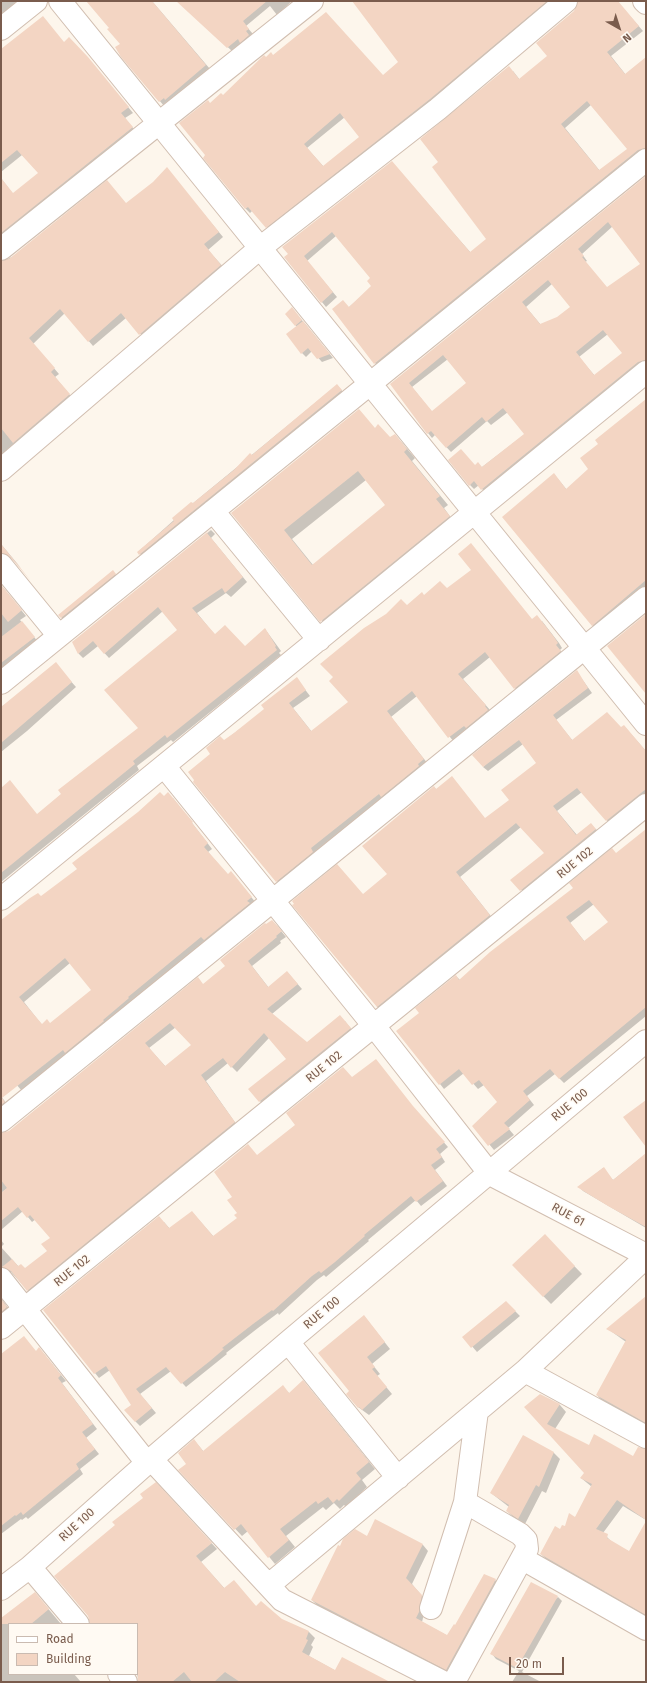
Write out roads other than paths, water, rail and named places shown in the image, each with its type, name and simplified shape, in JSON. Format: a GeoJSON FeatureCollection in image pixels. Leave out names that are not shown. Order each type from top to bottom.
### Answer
{"type":"FeatureCollection","features":[{"type":"Feature","properties":{"kind":"street"},"geometry":{"type":"LineString","coordinates":[[1,29],[36,1]]}},
{"type":"Feature","properties":{"kind":"street"},"geometry":{"type":"LineString","coordinates":[[60,1],[646,724]]}},
{"type":"Feature","properties":{"kind":"street"},"geometry":{"type":"LineString","coordinates":[[1,250],[312,1]]}},
{"type":"Feature","properties":{"kind":"street"},"geometry":{"type":"LineString","coordinates":[[1,470],[260,248],[438,109],[566,1]]}},
{"type":"Feature","properties":{"kind":"street"},"geometry":{"type":"LineString","coordinates":[[1,683],[646,160]]}},
{"type":"Feature","properties":{"kind":"street"},"geometry":{"type":"LineString","coordinates":[[1,899],[646,372]]}},
{"type":"Feature","properties":{"kind":"street"},"geometry":{"type":"LineString","coordinates":[[213,510],[319,640]]}},
{"type":"Feature","properties":{"kind":"street"},"geometry":{"type":"LineString","coordinates":[[1,565],[59,636]]}},
{"type":"Feature","properties":{"kind":"street"},"geometry":{"type":"LineString","coordinates":[[1,1121],[646,598]]}},
{"type":"Feature","properties":{"kind":"street"},"geometry":{"type":"LineString","coordinates":[[164,766],[374,1026],[490,1174]]}},
{"type":"Feature","properties":{"kind":"street","name":"RUE 102"},"geometry":{"type":"LineString","coordinates":[[1,1328],[646,805]]}},
{"type":"Feature","properties":{"kind":"street","name":"RUE 100"},"geometry":{"type":"LineString","coordinates":[[1,1589],[30,1567],[149,1461],[288,1342],[490,1174],[646,1040]]}},
{"type":"Feature","properties":{"kind":"street","name":"RUE 61"},"geometry":{"type":"LineString","coordinates":[[490,1174],[646,1256]]}},
{"type":"Feature","properties":{"kind":"street"},"geometry":{"type":"LineString","coordinates":[[269,1585],[525,1371],[646,1256]]}},
{"type":"Feature","properties":{"kind":"street"},"geometry":{"type":"LineString","coordinates":[[1,1279],[149,1461],[282,1600],[443,1682]]}},
{"type":"Feature","properties":{"kind":"street"},"geometry":{"type":"LineString","coordinates":[[288,1342],[398,1478]]}},
{"type":"Feature","properties":{"kind":"street"},"geometry":{"type":"LineString","coordinates":[[525,1371],[646,1437]]}},
{"type":"Feature","properties":{"kind":"street"},"geometry":{"type":"LineString","coordinates":[[431,1608],[465,1502],[477,1411]]}},
{"type":"Feature","properties":{"kind":"street"},"geometry":{"type":"LineString","coordinates":[[454,1682],[523,1559],[527,1549],[526,1540],[520,1534],[465,1502]]}},
{"type":"Feature","properties":{"kind":"street"},"geometry":{"type":"LineString","coordinates":[[523,1559],[646,1629]]}},
{"type":"Feature","properties":{"kind":"street"},"geometry":{"type":"LineString","coordinates":[[30,1567],[77,1623]]}}]}
